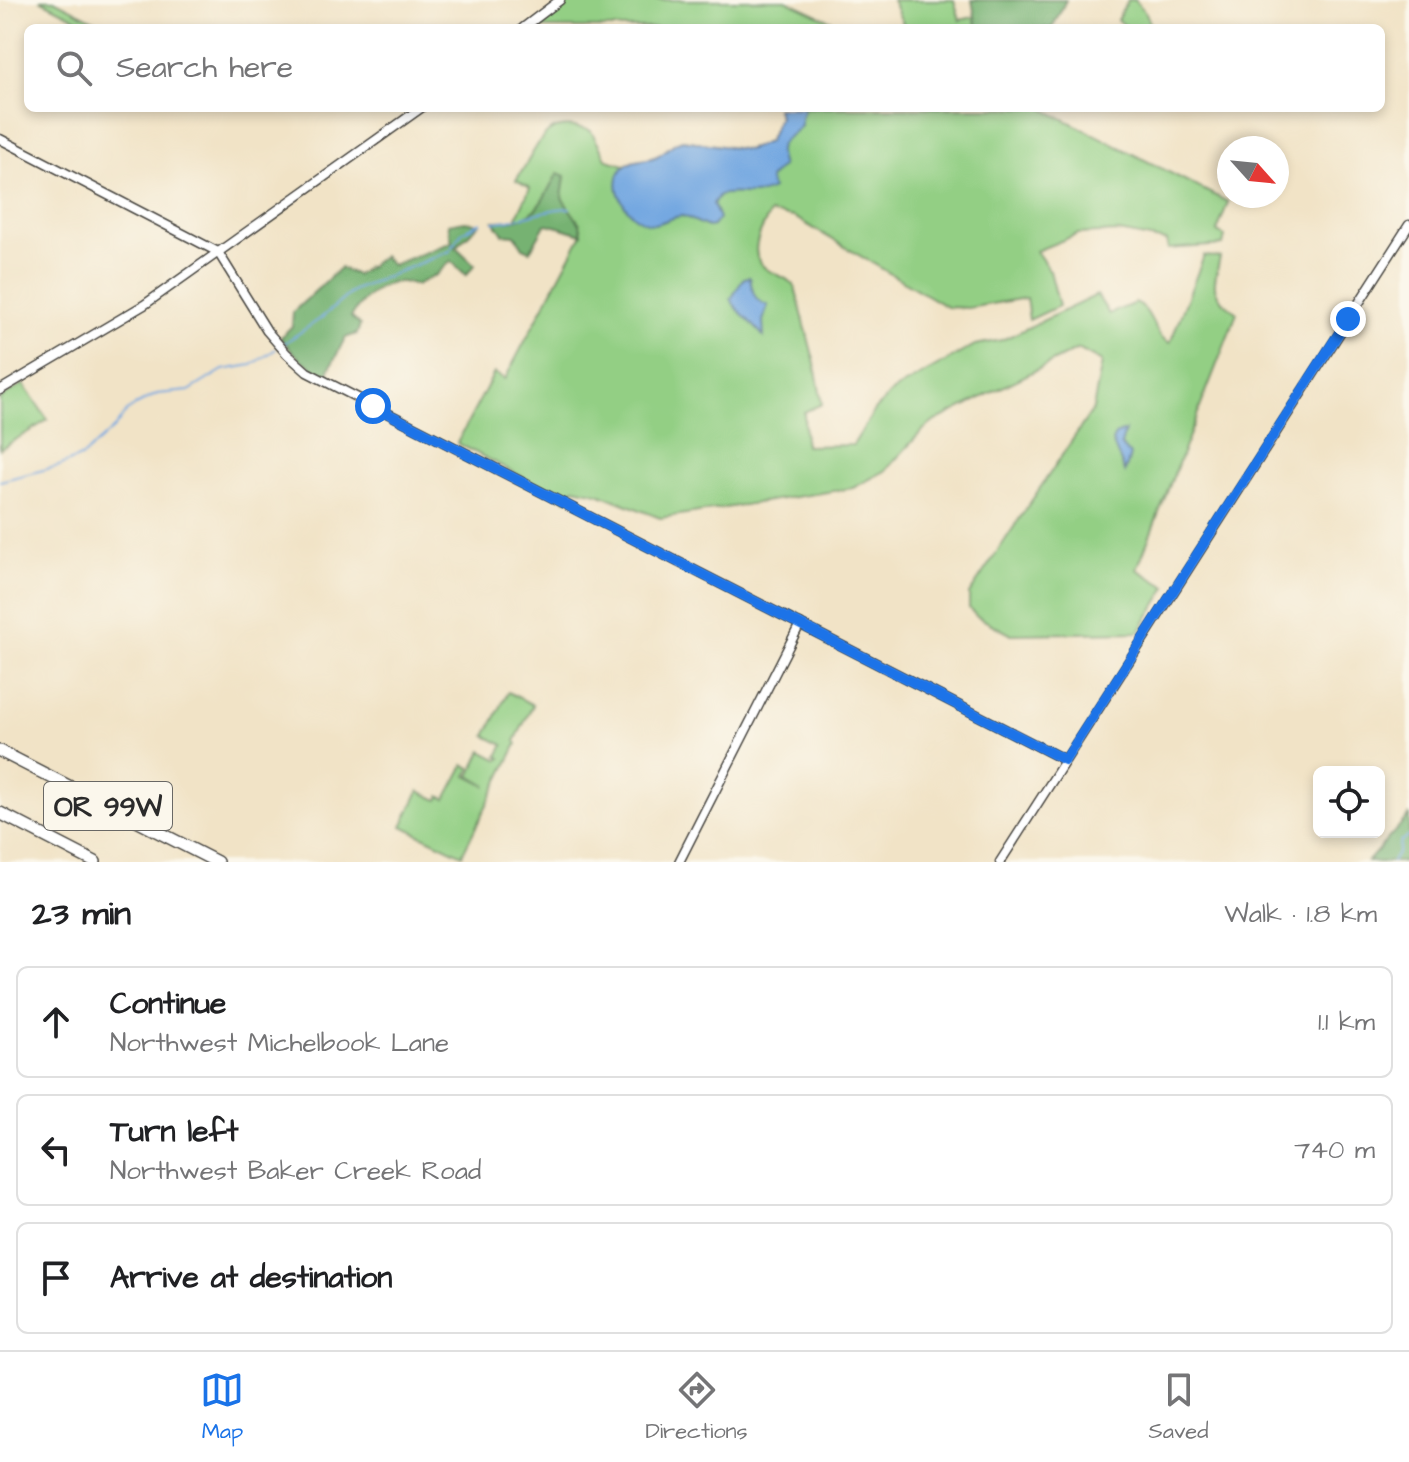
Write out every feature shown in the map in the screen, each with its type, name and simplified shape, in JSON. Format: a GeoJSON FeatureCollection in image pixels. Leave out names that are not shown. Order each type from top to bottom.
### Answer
{"type":"FeatureCollection","features":[{"type":"Feature","properties":{"kind":"highway","name":"OR 99W"},"geometry":{"type":"LineString","coordinates":[[1,754],[217,862]]}},
{"type":"Feature","properties":{"kind":"highway","name":"OR 99W"},"geometry":{"type":"LineString","coordinates":[[0,813],[95,862]]}},
{"type":"Feature","properties":{"kind":"street"},"geometry":{"type":"LineString","coordinates":[[528,24],[560,0]]}},
{"type":"Feature","properties":{"kind":"street"},"geometry":{"type":"LineString","coordinates":[[0,390],[121,319],[415,112]]}},
{"type":"Feature","properties":{"kind":"street"},"geometry":{"type":"LineString","coordinates":[[0,139],[218,252],[267,331],[307,372],[1065,760]]}},
{"type":"Feature","properties":{"kind":"street"},"geometry":{"type":"LineString","coordinates":[[1000,862],[1409,225]]}},
{"type":"Feature","properties":{"kind":"street"},"geometry":{"type":"LineString","coordinates":[[679,862],[800,624]]}},
{"type":"Feature","properties":{"kind":"green space"},"geometry":{"type":"Polygon","coordinates":[[[40,0],[54,0],[101,24],[87,24],[40,0]]]}},
{"type":"Feature","properties":{"kind":"green space"},"geometry":{"type":"Polygon","coordinates":[[[570,0],[786,0],[837,24],[539,24],[570,0]]]}},
{"type":"Feature","properties":{"kind":"green space"},"geometry":{"type":"Polygon","coordinates":[[[892,0],[954,0],[960,20],[974,17],[976,24],[903,24],[892,0]]]}},
{"type":"Feature","properties":{"kind":"green space"},"geometry":{"type":"Polygon","coordinates":[[[972,0],[1066,0],[1054,24],[976,24],[972,0]]]}},
{"type":"Feature","properties":{"kind":"green space"},"geometry":{"type":"Polygon","coordinates":[[[1128,0],[1135,0],[1150,24],[1123,24],[1117,20],[1128,0]]]}},
{"type":"Feature","properties":{"kind":"green space"},"geometry":{"type":"Polygon","coordinates":[[[778,112],[1050,112],[1217,196],[1217,208],[1226,208],[1217,232],[1225,236],[1223,245],[1168,249],[1166,241],[1119,232],[1078,234],[1036,251],[1050,271],[1059,306],[1029,320],[1026,298],[968,308],[947,307],[794,217],[770,213],[757,243],[757,258],[761,264],[795,287],[815,364],[822,404],[804,412],[805,446],[853,445],[875,410],[893,391],[975,345],[1002,340],[1097,295],[1109,314],[1135,303],[1141,306],[1159,334],[1170,343],[1204,256],[1220,257],[1215,289],[1237,313],[1137,569],[1167,587],[1139,632],[1010,634],[976,616],[969,608],[969,594],[1093,409],[1102,362],[1078,349],[935,421],[885,471],[853,488],[660,518],[598,493],[574,488],[567,500],[457,443],[494,373],[505,379],[582,234],[580,224],[561,198],[565,176],[558,174],[536,212],[515,221],[530,188],[516,180],[544,136],[562,127],[591,131],[607,160],[625,165],[657,156],[683,140],[747,150],[768,142],[779,117],[778,112]]]}},
{"type":"Feature","properties":{"kind":"green space"},"geometry":{"type":"Polygon","coordinates":[[[558,173],[565,176],[562,198],[580,224],[582,234],[548,224],[530,251],[523,248],[515,235],[503,234],[494,221],[520,219],[535,210],[558,173]]]}},
{"type":"Feature","properties":{"kind":"green space"},"geometry":{"type":"Polygon","coordinates":[[[465,221],[479,224],[456,247],[475,265],[466,275],[451,261],[436,275],[416,285],[396,282],[378,288],[351,317],[360,325],[357,334],[345,338],[326,376],[300,359],[280,338],[292,326],[293,312],[340,268],[357,275],[383,256],[392,265],[452,242],[448,224],[465,221]]]}},
{"type":"Feature","properties":{"kind":"green space"},"geometry":{"type":"Polygon","coordinates":[[[23,384],[48,420],[0,449],[0,399],[23,384]]]}},
{"type":"Feature","properties":{"kind":"green space"},"geometry":{"type":"Polygon","coordinates":[[[508,692],[533,705],[462,855],[402,826],[419,791],[438,800],[440,796],[446,799],[464,765],[471,768],[467,776],[487,786],[470,776],[482,751],[499,760],[501,758],[498,756],[504,745],[486,736],[508,692]]]}},
{"type":"Feature","properties":{"kind":"green space"},"geometry":{"type":"Polygon","coordinates":[[[1409,815],[1409,862],[1367,862],[1409,815]]]}},
{"type":"Feature","properties":{"kind":"water"},"geometry":{"type":"Polygon","coordinates":[[[778,112],[804,112],[801,126],[780,146],[782,166],[769,179],[772,189],[759,193],[719,195],[713,204],[719,218],[713,226],[708,227],[683,216],[656,224],[644,222],[636,218],[623,203],[617,185],[618,176],[627,165],[657,156],[683,140],[747,150],[768,142],[779,117],[778,112]]]}},
{"type":"Feature","properties":{"kind":"water"},"geometry":{"type":"Polygon","coordinates":[[[750,277],[754,295],[768,305],[763,321],[764,337],[731,299],[744,278],[750,277]]]}},
{"type":"Feature","properties":{"kind":"water"},"geometry":{"type":"Polygon","coordinates":[[[1125,431],[1121,445],[1130,455],[1125,472],[1112,441],[1115,435],[1125,431]]]}},
{"type":"Feature","properties":{"kind":"waterway"},"geometry":{"type":"LineString","coordinates":[[494,222],[570,208]]}},
{"type":"Feature","properties":{"kind":"waterway"},"geometry":{"type":"LineString","coordinates":[[283,344],[320,319],[354,290],[450,251],[462,232],[481,222]]}},
{"type":"Feature","properties":{"kind":"waterway"},"geometry":{"type":"LineString","coordinates":[[0,481],[59,466],[83,456],[136,405],[157,394],[189,391],[223,370],[252,365],[276,349]]}},
{"type":"Feature","properties":{"kind":"waterway"},"geometry":{"type":"LineString","coordinates":[[1392,862],[1400,841],[1409,836]]}},
{"type":"Feature","properties":{"kind":"route"},"geometry":{"type":"LineString","coordinates":[[373,406],[1065,760],[1348,319]]}}]}
